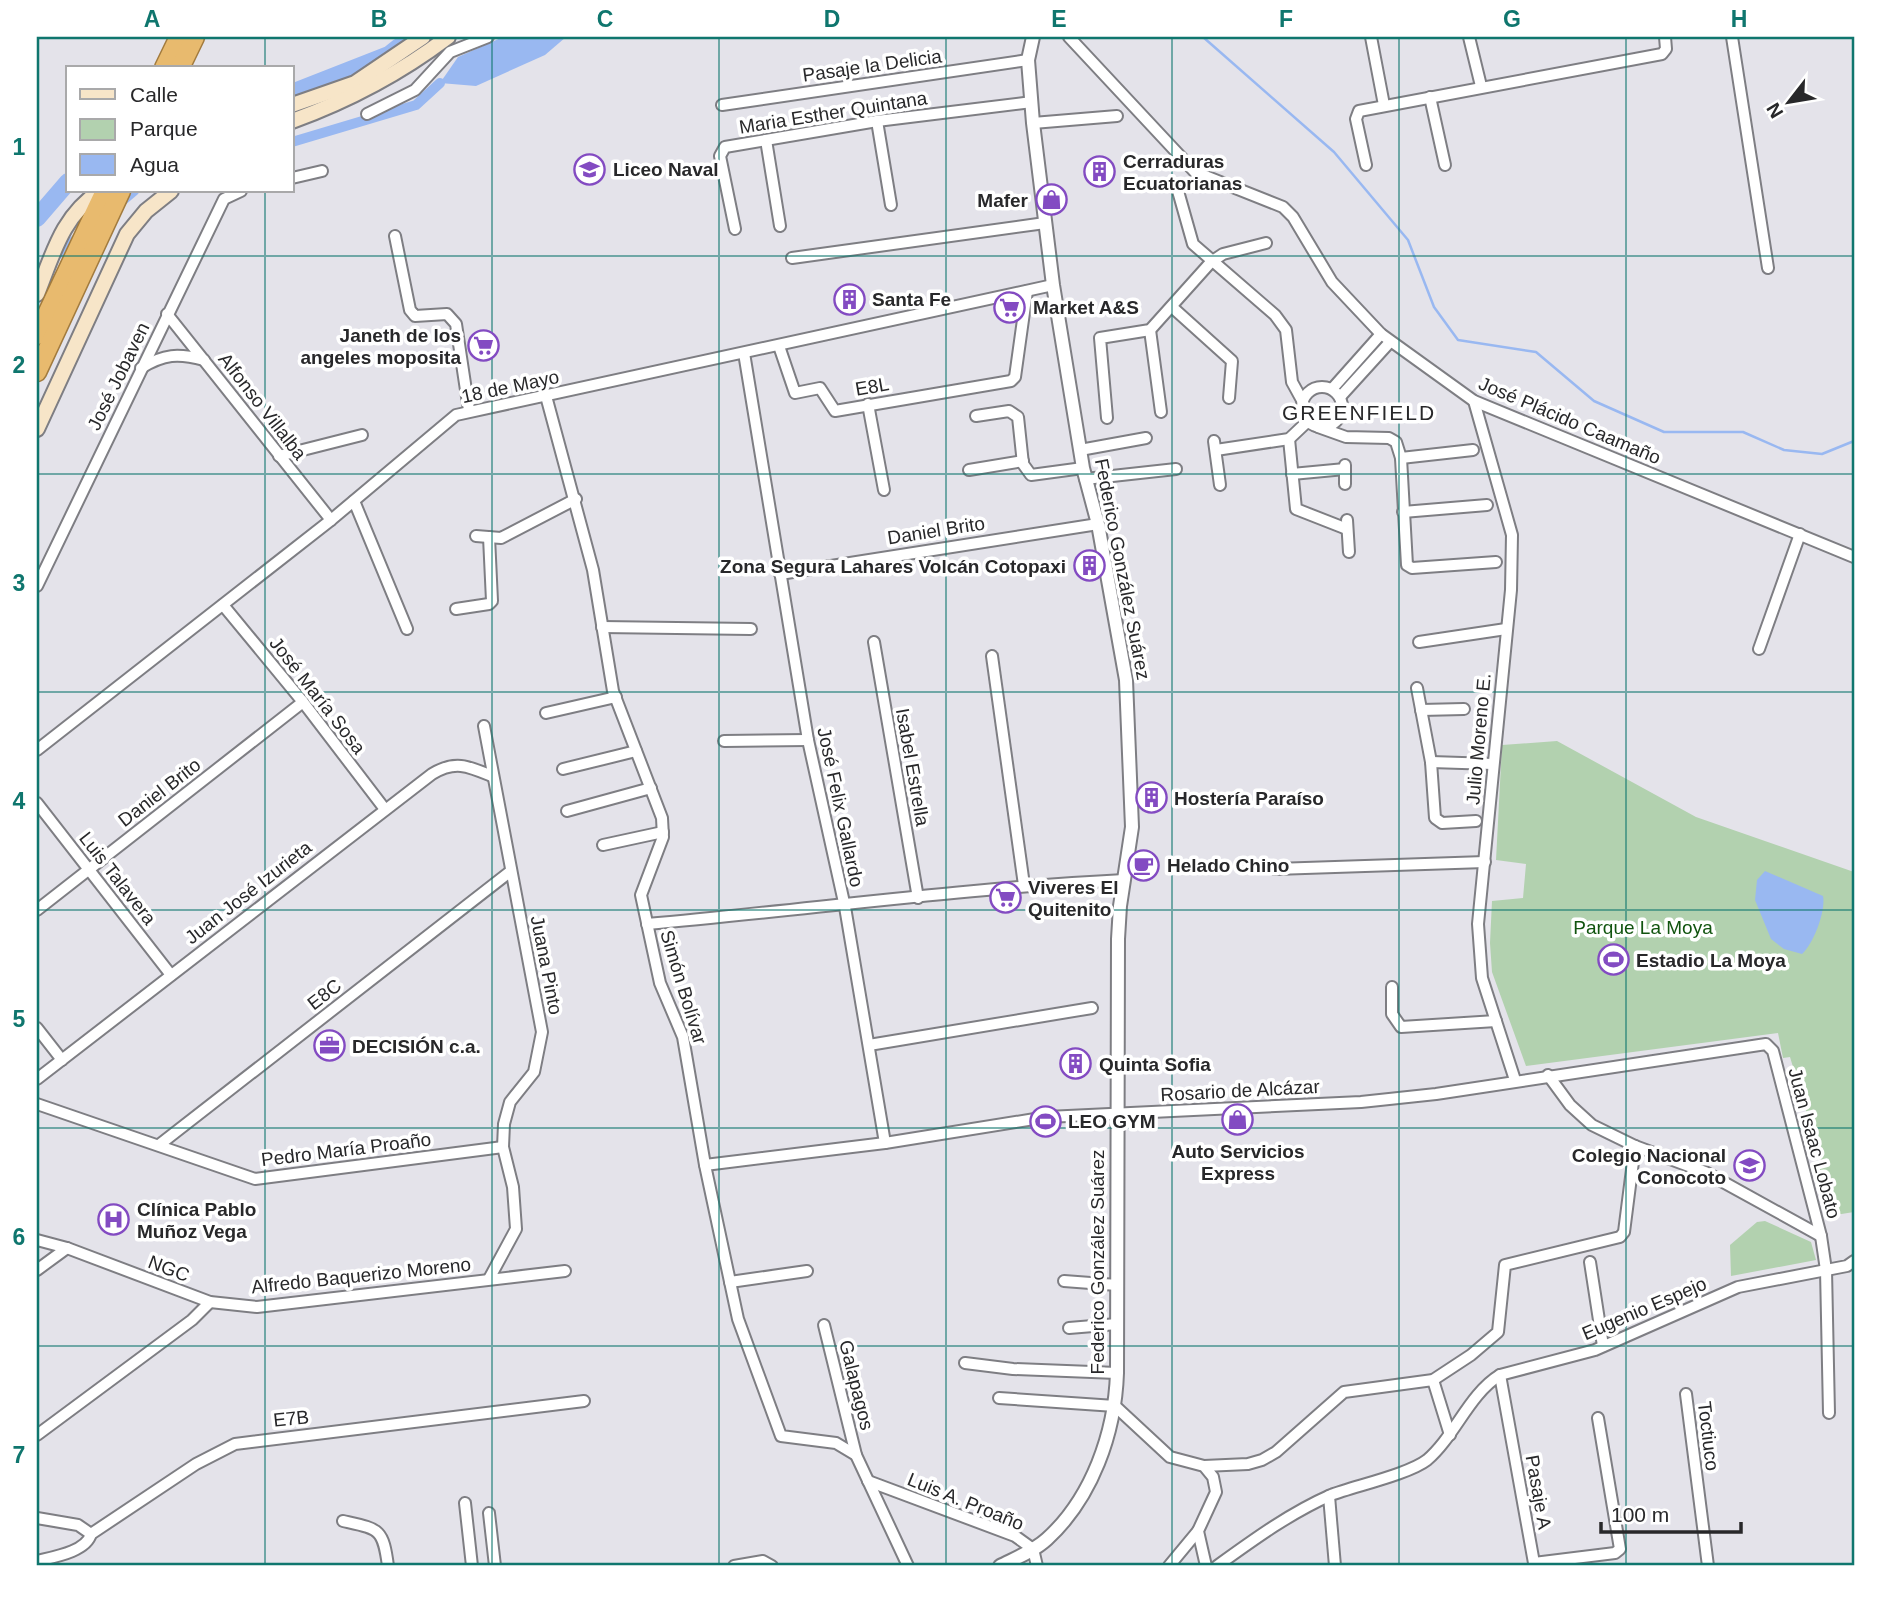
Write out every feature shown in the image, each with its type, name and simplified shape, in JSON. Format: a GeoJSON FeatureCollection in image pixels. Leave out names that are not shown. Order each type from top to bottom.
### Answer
{"type":"FeatureCollection","features":[{"type":"Feature","properties":{"kind":"highway"},"geometry":{"type":"LineString","coordinates":[[165,66],[179,37]]}},
{"type":"Feature","properties":{"kind":"highway"},"geometry":{"type":"LineString","coordinates":[[181,66],[195,37]]}},
{"type":"Feature","properties":{"kind":"highway"},"geometry":{"type":"LineString","coordinates":[[37,372],[105,192]]}},
{"type":"Feature","properties":{"kind":"highway"},"geometry":{"type":"LineString","coordinates":[[37,335],[120,192]]}},
{"type":"Feature","properties":{"kind":"main road"},"geometry":{"type":"LineString","coordinates":[[294,104],[355,83],[422,37]]}},
{"type":"Feature","properties":{"kind":"main road"},"geometry":{"type":"LineString","coordinates":[[294,120],[368,90],[448,37]]}},
{"type":"Feature","properties":{"kind":"main road"},"geometry":{"type":"LineString","coordinates":[[37,293],[56,244],[75,211],[99,192]]}},
{"type":"Feature","properties":{"kind":"main road"},"geometry":{"type":"LineString","coordinates":[[37,429],[127,234],[146,211],[170,192]]}},
{"type":"Feature","properties":{"kind":"street"},"geometry":{"type":"LineString","coordinates":[[367,114],[415,90],[450,52],[488,37]]}},
{"type":"Feature","properties":{"kind":"street","name":"Federico González Suárez"},"geometry":{"type":"LineString","coordinates":[[1000,1566],[1033,1549],[1053,1533],[1081,1496],[1099,1461],[1115,1406],[1118,939],[1132,827],[1126,680],[1098,524],[1084,474],[1053,285],[1033,123],[1028,60],[1033,37]]}},
{"type":"Feature","properties":{"kind":"street","name":"José Plácido Caamaño"},"geometry":{"type":"LineString","coordinates":[[1069,37],[1195,172],[1283,207],[1293,217],[1332,282],[1381,334],[1474,401],[1854,557]]}},
{"type":"Feature","properties":{"kind":"street"},"geometry":{"type":"LineString","coordinates":[[1371,37],[1384,105]]}},
{"type":"Feature","properties":{"kind":"street"},"geometry":{"type":"LineString","coordinates":[[1469,37],[1481,86]]}},
{"type":"Feature","properties":{"kind":"street"},"geometry":{"type":"LineString","coordinates":[[1366,166],[1356,114],[1384,105],[1662,54],[1666,49],[1665,37]]}},
{"type":"Feature","properties":{"kind":"street"},"geometry":{"type":"LineString","coordinates":[[1732,37],[1768,268]]}},
{"type":"Feature","properties":{"kind":"street","name":"Pasaje la Delicia"},"geometry":{"type":"LineString","coordinates":[[722,105],[1028,60]]}},
{"type":"Feature","properties":{"kind":"street"},"geometry":{"type":"LineString","coordinates":[[1430,97],[1445,165]]}},
{"type":"Feature","properties":{"kind":"street","name":"Maria Esther Quintana"},"geometry":{"type":"LineString","coordinates":[[735,229],[721,151],[725,147],[877,121],[1032,102]]}},
{"type":"Feature","properties":{"kind":"street"},"geometry":{"type":"LineString","coordinates":[[1033,123],[1117,116]]}},
{"type":"Feature","properties":{"kind":"street"},"geometry":{"type":"LineString","coordinates":[[877,121],[891,205]]}},
{"type":"Feature","properties":{"kind":"street"},"geometry":{"type":"LineString","coordinates":[[766,140],[780,226]]}},
{"type":"Feature","properties":{"kind":"street"},"geometry":{"type":"LineString","coordinates":[[294,178],[322,171]]}},
{"type":"Feature","properties":{"kind":"street"},"geometry":{"type":"LineString","coordinates":[[1178,191],[1193,244],[1282,323],[1289,338],[1292,382],[1303,402],[1302,413],[1312,425],[1337,435],[1389,438],[1396,442],[1401,458],[1406,565],[1412,568],[1496,562]]}},
{"type":"Feature","properties":{"kind":"street","name":"José Jobaven"},"geometry":{"type":"LineString","coordinates":[[37,586],[224,199],[239,192]]}},
{"type":"Feature","properties":{"kind":"street"},"geometry":{"type":"LineString","coordinates":[[792,258],[1045,223]]}},
{"type":"Feature","properties":{"kind":"street"},"geometry":{"type":"LineString","coordinates":[[395,236],[410,310],[415,316],[447,314],[456,324],[469,410]]}},
{"type":"Feature","properties":{"kind":"street"},"geometry":{"type":"LineString","coordinates":[[1107,418],[1100,338],[1150,330],[1211,262],[1223,254],[1266,243]]}},
{"type":"Feature","properties":{"kind":"street","name":"18 de Mayo"},"geometry":{"type":"LineString","coordinates":[[37,750],[355,501],[447,420],[469,410],[546,396],[1053,285]]}},
{"type":"Feature","properties":{"kind":"street","name":"E8L"},"geometry":{"type":"LineString","coordinates":[[779,346],[795,393],[820,388],[835,411],[1011,381],[1015,377],[1027,290]]}},
{"type":"Feature","properties":{"kind":"street"},"geometry":{"type":"LineString","coordinates":[[1172,307],[1232,362],[1228,398]]}},
{"type":"Feature","properties":{"kind":"street","name":"Alfonso Villalba"},"geometry":{"type":"LineString","coordinates":[[167,314],[331,520]]}},
{"type":"Feature","properties":{"kind":"street"},"geometry":{"type":"LineString","coordinates":[[1150,330],[1161,412]]}},
{"type":"Feature","properties":{"kind":"street"},"geometry":{"type":"LineString","coordinates":[[1336,393],[1381,334]]}},
{"type":"Feature","properties":{"kind":"street"},"geometry":{"type":"LineString","coordinates":[[1336,393],[1390,342]]}},
{"type":"Feature","properties":{"kind":"street","name":"José Felix Gallardo"},"geometry":{"type":"LineString","coordinates":[[744,353],[808,740],[845,907],[885,1143]]}},
{"type":"Feature","properties":{"kind":"street"},"geometry":{"type":"LineString","coordinates":[[141,368],[158,358],[173,354],[204,360]]}},
{"type":"Feature","properties":{"kind":"street"},"geometry":{"type":"LineString","coordinates":[[1303,402],[1315,389],[1336,393]]}},
{"type":"Feature","properties":{"kind":"street"},"geometry":{"type":"LineString","coordinates":[[1220,485],[1215,445],[1289,439],[1312,425],[1332,422],[1342,407],[1336,393]]}},
{"type":"Feature","properties":{"kind":"street"},"geometry":{"type":"LineString","coordinates":[[546,396],[576,499],[616,697],[662,818],[663,832],[603,845]]}},
{"type":"Feature","properties":{"kind":"street","name":"Julio Moreno E."},"geometry":{"type":"LineString","coordinates":[[1474,401],[1512,535],[1511,590],[1478,924],[1482,978],[1515,1080]]}},
{"type":"Feature","properties":{"kind":"street"},"geometry":{"type":"LineString","coordinates":[[868,404],[884,490]]}},
{"type":"Feature","properties":{"kind":"street"},"geometry":{"type":"LineString","coordinates":[[976,416],[1009,411],[1018,417],[1023,461],[1026,470],[1035,477],[1177,469]]}},
{"type":"Feature","properties":{"kind":"street"},"geometry":{"type":"LineString","coordinates":[[1332,422],[1337,435]]}},
{"type":"Feature","properties":{"kind":"street"},"geometry":{"type":"LineString","coordinates":[[279,456],[362,435]]}},
{"type":"Feature","properties":{"kind":"street"},"geometry":{"type":"LineString","coordinates":[[1080,450],[1146,438]]}},
{"type":"Feature","properties":{"kind":"street"},"geometry":{"type":"LineString","coordinates":[[1289,439],[1296,509],[1347,524],[1349,552]]}},
{"type":"Feature","properties":{"kind":"street"},"geometry":{"type":"LineString","coordinates":[[1401,458],[1473,450]]}},
{"type":"Feature","properties":{"kind":"street"},"geometry":{"type":"LineString","coordinates":[[969,470],[1023,461]]}},
{"type":"Feature","properties":{"kind":"street"},"geometry":{"type":"LineString","coordinates":[[1292,474],[1345,467],[1345,484]]}},
{"type":"Feature","properties":{"kind":"street"},"geometry":{"type":"LineString","coordinates":[[476,536],[501,538],[576,499]]}},
{"type":"Feature","properties":{"kind":"street"},"geometry":{"type":"LineString","coordinates":[[355,501],[407,629]]}},
{"type":"Feature","properties":{"kind":"street"},"geometry":{"type":"LineString","coordinates":[[1403,512],[1486,505]]}},
{"type":"Feature","properties":{"kind":"street","name":"Daniel Brito"},"geometry":{"type":"LineString","coordinates":[[780,574],[1098,524]]}},
{"type":"Feature","properties":{"kind":"street"},"geometry":{"type":"LineString","coordinates":[[1759,649],[1800,534]]}},
{"type":"Feature","properties":{"kind":"street"},"geometry":{"type":"LineString","coordinates":[[456,609],[489,604],[492,601],[489,537]]}},
{"type":"Feature","properties":{"kind":"street","name":"José María Sosa"},"geometry":{"type":"LineString","coordinates":[[223,606],[303,702],[384,808]]}},
{"type":"Feature","properties":{"kind":"street"},"geometry":{"type":"LineString","coordinates":[[602,627],[751,629]]}},
{"type":"Feature","properties":{"kind":"street"},"geometry":{"type":"LineString","coordinates":[[1419,642],[1506,629]]}},
{"type":"Feature","properties":{"kind":"street","name":"Isabel Estrella"},"geometry":{"type":"LineString","coordinates":[[874,642],[918,898]]}},
{"type":"Feature","properties":{"kind":"street"},"geometry":{"type":"LineString","coordinates":[[992,656],[1024,885]]}},
{"type":"Feature","properties":{"kind":"street"},"geometry":{"type":"LineString","coordinates":[[1418,688],[1430,762],[1435,818],[1442,823],[1476,821]]}},
{"type":"Feature","properties":{"kind":"street"},"geometry":{"type":"LineString","coordinates":[[546,713],[616,697]]}},
{"type":"Feature","properties":{"kind":"street","name":"Daniel Brito"},"geometry":{"type":"LineString","coordinates":[[37,910],[303,702]]}},
{"type":"Feature","properties":{"kind":"street"},"geometry":{"type":"LineString","coordinates":[[1421,710],[1464,709]]}},
{"type":"Feature","properties":{"kind":"street","name":"Juana Pinto"},"geometry":{"type":"LineString","coordinates":[[484,726],[542,1032],[534,1072],[510,1102],[503,1147],[513,1187],[516,1229],[489,1279]]}},
{"type":"Feature","properties":{"kind":"street"},"geometry":{"type":"LineString","coordinates":[[724,741],[808,740]]}},
{"type":"Feature","properties":{"kind":"street"},"geometry":{"type":"LineString","coordinates":[[563,769],[636,751]]}},
{"type":"Feature","properties":{"kind":"street"},"geometry":{"type":"LineString","coordinates":[[1430,762],[1493,764]]}},
{"type":"Feature","properties":{"kind":"street","name":"Juan José Izurieta"},"geometry":{"type":"LineString","coordinates":[[37,1079],[384,808],[432,774],[452,765],[464,764],[492,776]]}},
{"type":"Feature","properties":{"kind":"street"},"geometry":{"type":"LineString","coordinates":[[567,811],[651,788]]}},
{"type":"Feature","properties":{"kind":"street","name":"Luis Talavera"},"geometry":{"type":"LineString","coordinates":[[37,803],[171,975]]}},
{"type":"Feature","properties":{"kind":"street","name":"Simón Bolívar"},"geometry":{"type":"LineString","coordinates":[[663,832],[641,895],[660,983],[683,1037],[705,1165],[730,1282],[747,1345],[781,1436],[836,1443],[856,1455]]}},
{"type":"Feature","properties":{"kind":"street"},"geometry":{"type":"LineString","coordinates":[[1275,869],[1485,862]]}},
{"type":"Feature","properties":{"kind":"street","name":"E8C"},"geometry":{"type":"LineString","coordinates":[[159,1145],[511,870]]}},
{"type":"Feature","properties":{"kind":"street"},"geometry":{"type":"LineString","coordinates":[[647,924],[845,907],[1024,885],[1124,880]]}},
{"type":"Feature","properties":{"kind":"street"},"geometry":{"type":"LineString","coordinates":[[1392,987],[1392,1014],[1401,1027],[1496,1021]]}},
{"type":"Feature","properties":{"kind":"street"},"geometry":{"type":"LineString","coordinates":[[869,1045],[1092,1008]]}},
{"type":"Feature","properties":{"kind":"street"},"geometry":{"type":"LineString","coordinates":[[37,1028],[62,1060]]}},
{"type":"Feature","properties":{"kind":"street","name":"Rosario de Alcázar"},"geometry":{"type":"LineString","coordinates":[[705,1165],[885,1143],[1047,1117],[1361,1102],[1766,1044],[1773,1051]]}},
{"type":"Feature","properties":{"kind":"street","name":"Juan Isaac Lobato"},"geometry":{"type":"LineString","coordinates":[[1773,1051],[1821,1236],[1826,1270],[1829,1413]]}},
{"type":"Feature","properties":{"kind":"street"},"geometry":{"type":"LineString","coordinates":[[1548,1075],[1570,1105],[1592,1125],[1636,1146],[1705,1172],[1821,1236]]}},
{"type":"Feature","properties":{"kind":"street","name":"Pedro María Proaño"},"geometry":{"type":"LineString","coordinates":[[37,1104],[255,1178],[503,1147]]}},
{"type":"Feature","properties":{"kind":"street"},"geometry":{"type":"LineString","coordinates":[[999,1398],[1115,1406],[1170,1457],[1204,1466],[1248,1464],[1276,1452],[1343,1392],[1433,1380],[1471,1355],[1498,1332],[1505,1265],[1620,1237],[1624,1232],[1636,1146]]}},
{"type":"Feature","properties":{"kind":"street","name":"NGC"},"geometry":{"type":"LineString","coordinates":[[37,1240],[67,1248],[210,1302]]}},
{"type":"Feature","properties":{"kind":"street"},"geometry":{"type":"LineString","coordinates":[[37,1270],[67,1248]]}},
{"type":"Feature","properties":{"kind":"street","name":"Eugenio Espejo"},"geometry":{"type":"LineString","coordinates":[[1500,1375],[1603,1346],[1738,1287],[1826,1270],[1854,1261]]}},
{"type":"Feature","properties":{"kind":"street"},"geometry":{"type":"LineString","coordinates":[[1590,1262],[1603,1346]]}},
{"type":"Feature","properties":{"kind":"street","name":"Alfredo Baquerizo Moreno"},"geometry":{"type":"LineString","coordinates":[[210,1302],[257,1307],[565,1271]]}},
{"type":"Feature","properties":{"kind":"street"},"geometry":{"type":"LineString","coordinates":[[730,1282],[807,1271]]}},
{"type":"Feature","properties":{"kind":"street"},"geometry":{"type":"LineString","coordinates":[[1064,1281],[1116,1285]]}},
{"type":"Feature","properties":{"kind":"street"},"geometry":{"type":"LineString","coordinates":[[37,1435],[192,1320],[210,1302]]}},
{"type":"Feature","properties":{"kind":"street"},"geometry":{"type":"LineString","coordinates":[[1069,1328],[1116,1324]]}},
{"type":"Feature","properties":{"kind":"street","name":"Galapagos"},"geometry":{"type":"LineString","coordinates":[[824,1325],[856,1455]]}},
{"type":"Feature","properties":{"kind":"street"},"geometry":{"type":"LineString","coordinates":[[965,1363],[1013,1369],[1116,1373]]}},
{"type":"Feature","properties":{"kind":"street"},"geometry":{"type":"LineString","coordinates":[[1217,1566],[1263,1532],[1329,1496],[1425,1462],[1450,1436],[1489,1382],[1500,1375]]}},
{"type":"Feature","properties":{"kind":"street","name":"Pasaje A"},"geometry":{"type":"LineString","coordinates":[[1500,1375],[1534,1563],[1615,1553],[1620,1549],[1598,1418]]}},
{"type":"Feature","properties":{"kind":"street"},"geometry":{"type":"LineString","coordinates":[[1433,1380],[1450,1436]]}},
{"type":"Feature","properties":{"kind":"street","name":"Toctiuco"},"geometry":{"type":"LineString","coordinates":[[1686,1394],[1708,1566]]}},
{"type":"Feature","properties":{"kind":"street","name":"E7B"},"geometry":{"type":"LineString","coordinates":[[41,1562],[87,1543],[91,1534],[196,1464],[235,1444],[584,1401]]}},
{"type":"Feature","properties":{"kind":"street"},"geometry":{"type":"LineString","coordinates":[[856,1455],[908,1566]]}},
{"type":"Feature","properties":{"kind":"street"},"geometry":{"type":"LineString","coordinates":[[1169,1566],[1198,1531],[1216,1492],[1213,1477],[1204,1466]]}},
{"type":"Feature","properties":{"kind":"street","name":"Luis A. Proaño"},"geometry":{"type":"LineString","coordinates":[[868,1481],[1015,1536],[1033,1549],[1037,1566]]}},
{"type":"Feature","properties":{"kind":"street"},"geometry":{"type":"LineString","coordinates":[[1329,1496],[1335,1566]]}},
{"type":"Feature","properties":{"kind":"street"},"geometry":{"type":"LineString","coordinates":[[465,1503],[472,1566]]}},
{"type":"Feature","properties":{"kind":"street"},"geometry":{"type":"LineString","coordinates":[[489,1513],[495,1566]]}},
{"type":"Feature","properties":{"kind":"street"},"geometry":{"type":"LineString","coordinates":[[37,1518],[78,1525],[91,1534]]}},
{"type":"Feature","properties":{"kind":"street"},"geometry":{"type":"LineString","coordinates":[[343,1521],[376,1529],[385,1540],[388,1566]]}},
{"type":"Feature","properties":{"kind":"street"},"geometry":{"type":"LineString","coordinates":[[1198,1531],[1206,1566]]}},
{"type":"Feature","properties":{"kind":"street"},"geometry":{"type":"LineString","coordinates":[[734,1566],[763,1561],[772,1566]]}},
{"type":"Feature","properties":{"kind":"green space","name":"Parque La Moya"},"geometry":{"type":"Polygon","coordinates":[[[1557,741],[1696,817],[1854,872],[1854,1212],[1829,1216],[1816,1171],[1823,1167],[1790,1057],[1783,1058],[1778,1033],[1526,1066],[1492,972],[1492,901],[1523,898],[1526,864],[1496,860],[1502,745],[1557,741]]]}},
{"type":"Feature","properties":{"kind":"green space"},"geometry":{"type":"Polygon","coordinates":[[[1765,1221],[1811,1242],[1816,1260],[1731,1276],[1730,1245],[1757,1222],[1765,1221]]]}},
{"type":"Feature","properties":{"kind":"water"},"geometry":{"type":"Polygon","coordinates":[[[503,37],[566,37],[545,55],[476,86],[440,83],[458,57],[503,37]]]}},
{"type":"Feature","properties":{"kind":"water"},"geometry":{"type":"Polygon","coordinates":[[[1765,871],[1823,896],[1823,909],[1818,926],[1802,954],[1784,949],[1771,939],[1755,900],[1757,880],[1765,871]]]}},
{"type":"Feature","properties":{"kind":"waterway"},"geometry":{"type":"LineString","coordinates":[[1203,37],[1334,152],[1408,240],[1434,307],[1458,340],[1536,352],[1594,401],[1664,432],[1743,432],[1784,450],[1822,454],[1854,441]]}},
{"type":"Feature","properties":{"kind":"waterway"},"geometry":{"type":"LineString","coordinates":[[294,92],[389,55],[399,47]]}},
{"type":"Feature","properties":{"kind":"waterway"},"geometry":{"type":"LineString","coordinates":[[294,141],[416,105],[440,83]]}},
{"type":"Feature","properties":{"kind":"waterway"},"geometry":{"type":"LineString","coordinates":[[37,218],[66,184]]}},
{"type":"Feature","properties":{"kind":"waterway"},"geometry":{"type":"LineString","coordinates":[[121,202],[133,192]]}},
{"type":"Feature","properties":{"kind":"waterway"},"geometry":{"type":"LineString","coordinates":[[37,271],[80,236]]}},
{"type":"Feature","properties":{"kind":"place","name":"Liceo Naval"},"geometry":{"type":"Point","coordinates":[590,169]}},
{"type":"Feature","properties":{"kind":"place","name":"Cerraduras Ecuatorianas"},"geometry":{"type":"Point","coordinates":[1100,172]}},
{"type":"Feature","properties":{"kind":"place","name":"Mafer"},"geometry":{"type":"Point","coordinates":[1051,200]}},
{"type":"Feature","properties":{"kind":"place","name":"Santa Fe"},"geometry":{"type":"Point","coordinates":[849,299]}},
{"type":"Feature","properties":{"kind":"place","name":"Market A&S"},"geometry":{"type":"Point","coordinates":[1010,307]}},
{"type":"Feature","properties":{"kind":"place","name":"Janeth de los angeles moposita"},"geometry":{"type":"Point","coordinates":[484,346]}},
{"type":"Feature","properties":{"kind":"place","name":"Zona Segura Lahares Volcán Cotopaxi"},"geometry":{"type":"Point","coordinates":[1089,566]}},
{"type":"Feature","properties":{"kind":"place","name":"Hostería Paraíso"},"geometry":{"type":"Point","coordinates":[1151,798]}},
{"type":"Feature","properties":{"kind":"place","name":"Helado Chino"},"geometry":{"type":"Point","coordinates":[1144,865]}},
{"type":"Feature","properties":{"kind":"place","name":"Viveres El Quitenito"},"geometry":{"type":"Point","coordinates":[1005,898]}},
{"type":"Feature","properties":{"kind":"place","name":"Estadio La Moya"},"geometry":{"type":"Point","coordinates":[1613,960]}},
{"type":"Feature","properties":{"kind":"place","name":"DECISIÓN c.a."},"geometry":{"type":"Point","coordinates":[329,1046]}},
{"type":"Feature","properties":{"kind":"place","name":"Quinta Sofia"},"geometry":{"type":"Point","coordinates":[1076,1064]}},
{"type":"Feature","properties":{"kind":"place","name":"Auto Servicios Express"},"geometry":{"type":"Point","coordinates":[1238,1120]}},
{"type":"Feature","properties":{"kind":"place","name":"LEO GYM"},"geometry":{"type":"Point","coordinates":[1045,1121]}},
{"type":"Feature","properties":{"kind":"place","name":"Colegio Nacional Conocoto"},"geometry":{"type":"Point","coordinates":[1749,1166]}},
{"type":"Feature","properties":{"kind":"place","name":"Clínica Pablo Muñoz Vega"},"geometry":{"type":"Point","coordinates":[114,1220]}},
{"type":"Feature","properties":{"kind":"district","name":"GREENFIELD"},"geometry":{"type":"Point","coordinates":[1359,413]}}]}
